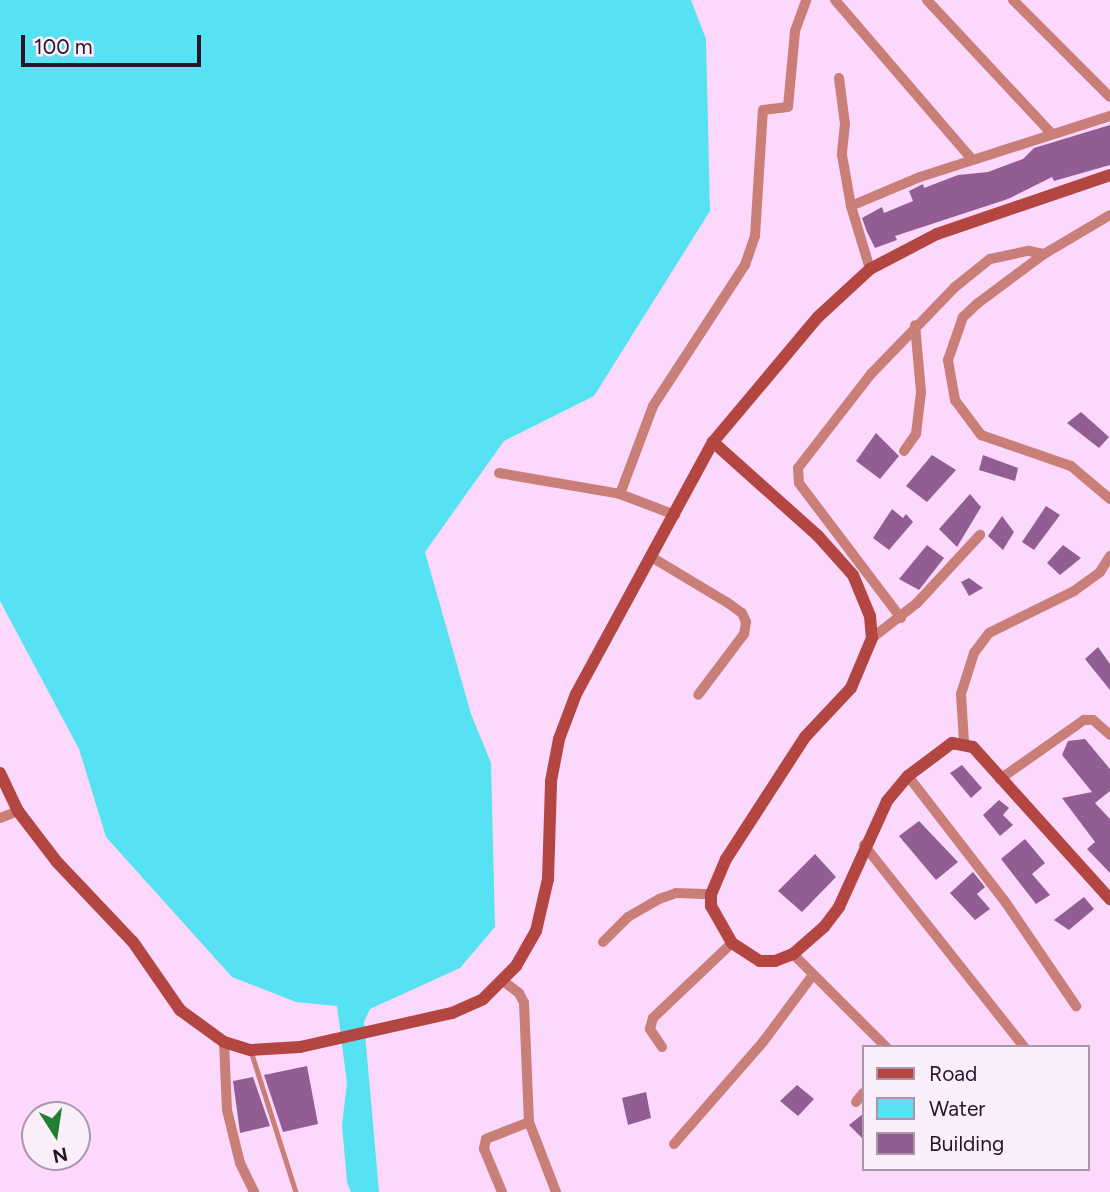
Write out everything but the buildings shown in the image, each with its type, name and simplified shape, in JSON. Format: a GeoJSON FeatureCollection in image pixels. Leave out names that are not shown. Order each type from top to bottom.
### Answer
{"type":"FeatureCollection","features":[{"type":"Feature","properties":{"kind":"street"},"geometry":{"type":"LineString","coordinates":[[620,494],[653,406],[745,265],[755,236],[763,110],[788,107],[795,30],[806,0]]}},
{"type":"Feature","properties":{"kind":"street"},"geometry":{"type":"LineString","coordinates":[[835,0],[972,159]]}},
{"type":"Feature","properties":{"kind":"street"},"geometry":{"type":"LineString","coordinates":[[927,0],[1051,133]]}},
{"type":"Feature","properties":{"kind":"street"},"geometry":{"type":"LineString","coordinates":[[1013,0],[1110,97]]}},
{"type":"Feature","properties":{"kind":"street"},"geometry":{"type":"LineString","coordinates":[[839,78],[845,124],[842,155],[851,206],[870,269]]}},
{"type":"Feature","properties":{"kind":"street"},"geometry":{"type":"LineString","coordinates":[[851,206],[889,188],[972,159],[1110,116]]}},
{"type":"Feature","properties":{"kind":"street"},"geometry":{"type":"LineString","coordinates":[[0,773],[18,811],[57,862],[133,942],[180,1010],[224,1042],[251,1050],[300,1047],[452,1013],[483,999],[503,981],[536,931],[548,879],[551,781],[559,738],[582,683],[653,558],[713,442],[818,317],[870,269],[937,234],[1110,175]]}},
{"type":"Feature","properties":{"kind":"street"},"geometry":{"type":"LineString","coordinates":[[1109,496],[1071,466],[981,435],[955,400],[948,360],[963,317],[1044,254],[1110,215]]}},
{"type":"Feature","properties":{"kind":"street"},"geometry":{"type":"LineString","coordinates":[[901,618],[795,475],[823,434],[915,325],[990,259],[1029,251],[1044,254]]}},
{"type":"Feature","properties":{"kind":"street"},"geometry":{"type":"LineString","coordinates":[[904,451],[916,433],[921,392],[915,325]]}},
{"type":"Feature","properties":{"kind":"street"},"geometry":{"type":"LineString","coordinates":[[713,442],[818,536],[853,575],[870,616],[872,638],[851,688],[805,737],[771,785],[726,859],[711,894],[720,929],[732,943],[760,961],[793,954],[839,907],[864,845],[887,801],[908,776],[952,743],[964,742]]}},
{"type":"Feature","properties":{"kind":"street"},"geometry":{"type":"LineString","coordinates":[[499,473],[620,494],[675,515]]}},
{"type":"Feature","properties":{"kind":"street"},"geometry":{"type":"LineString","coordinates":[[872,638],[901,618],[980,535]]}},
{"type":"Feature","properties":{"kind":"street"},"geometry":{"type":"LineString","coordinates":[[1110,556],[1100,572],[1074,591],[989,633],[974,653],[961,694],[964,742],[1110,899]]}},
{"type":"Feature","properties":{"kind":"street"},"geometry":{"type":"LineString","coordinates":[[653,558],[742,613],[746,622],[744,634],[698,695]]}},
{"type":"Feature","properties":{"kind":"street"},"geometry":{"type":"LineString","coordinates":[[1000,779],[1084,720],[1093,720],[1110,735]]}},
{"type":"Feature","properties":{"kind":"street"},"geometry":{"type":"LineString","coordinates":[[908,776],[1006,903],[1076,1006]]}},
{"type":"Feature","properties":{"kind":"street"},"geometry":{"type":"LineString","coordinates":[[0,818],[18,811]]}},
{"type":"Feature","properties":{"kind":"street"},"geometry":{"type":"LineString","coordinates":[[864,845],[1022,1045]]}},
{"type":"Feature","properties":{"kind":"street"},"geometry":{"type":"LineString","coordinates":[[603,942],[628,917],[659,899],[676,893],[711,894]]}},
{"type":"Feature","properties":{"kind":"street"},"geometry":{"type":"LineString","coordinates":[[662,1047],[650,1029],[653,1018],[732,943]]}},
{"type":"Feature","properties":{"kind":"street"},"geometry":{"type":"LineString","coordinates":[[793,954],[812,976],[884,1045]]}},
{"type":"Feature","properties":{"kind":"street"},"geometry":{"type":"LineString","coordinates":[[674,1144],[763,1042],[812,976]]}},
{"type":"Feature","properties":{"kind":"street"},"geometry":{"type":"LineString","coordinates":[[503,981],[520,993],[524,1003],[529,1122],[556,1192]]}},
{"type":"Feature","properties":{"kind":"street"},"geometry":{"type":"LineString","coordinates":[[224,1042],[227,1110],[240,1163],[254,1192]]}},
{"type":"Feature","properties":{"kind":"street"},"geometry":{"type":"LineString","coordinates":[[856,1102],[862,1094]]}},
{"type":"Feature","properties":{"kind":"street"},"geometry":{"type":"LineString","coordinates":[[502,1192],[485,1149],[486,1139],[529,1122]]}},
{"type":"Feature","properties":{"kind":"lane"},"geometry":{"type":"LineString","coordinates":[[251,1050],[296,1192]]}},
{"type":"Feature","properties":{"kind":"water"},"geometry":{"type":"Polygon","coordinates":[[[0,0],[691,0],[706,39],[710,211],[594,396],[504,441],[425,552],[471,714],[491,763],[495,927],[460,968],[370,1009],[364,1022],[379,1192],[351,1192],[347,1182],[342,1125],[347,1083],[337,1006],[296,1002],[232,977],[106,837],[79,749],[0,601],[0,0]]]}}]}
